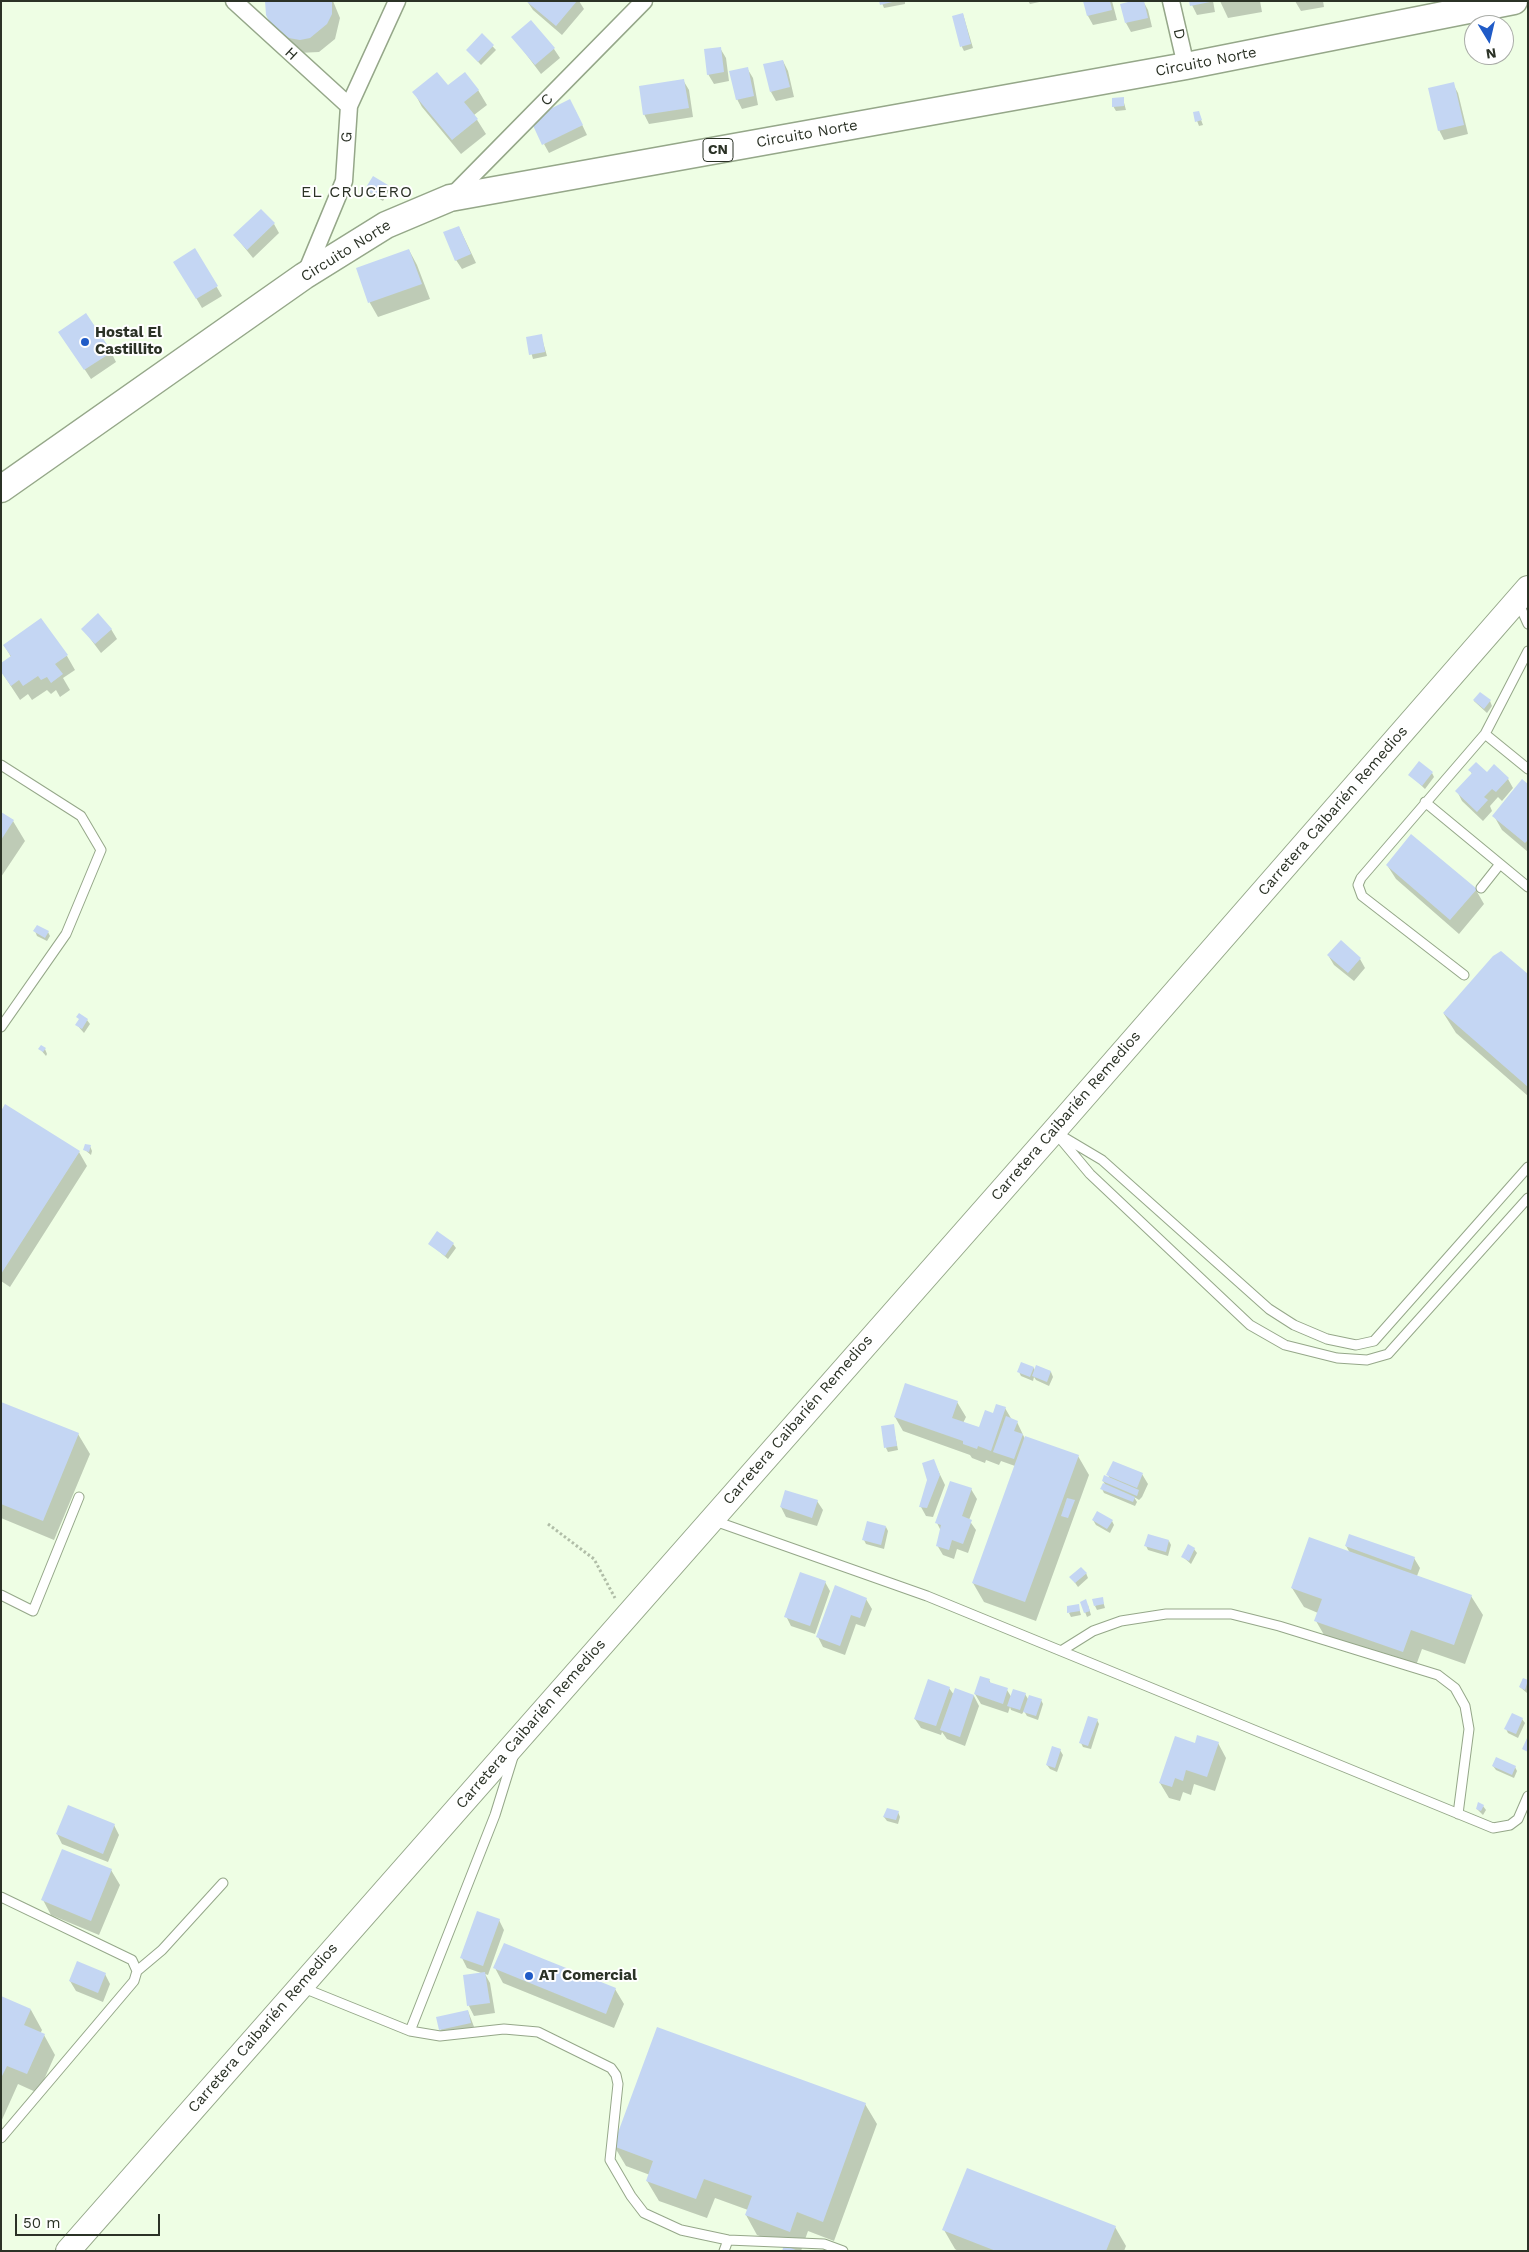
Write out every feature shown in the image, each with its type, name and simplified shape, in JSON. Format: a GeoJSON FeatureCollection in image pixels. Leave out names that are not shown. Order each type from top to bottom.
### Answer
{"type":"FeatureCollection","features":[{"type":"Feature","properties":{"kind":"main road","name":"Circuito Norte"},"geometry":{"type":"LineString","coordinates":[[1,489],[304,276],[386,225],[450,198],[1186,66],[1514,1]]}},
{"type":"Feature","properties":{"kind":"street","name":"H"},"geometry":{"type":"LineString","coordinates":[[234,1],[349,106]]}},
{"type":"Feature","properties":{"kind":"street","name":"G"},"geometry":{"type":"LineString","coordinates":[[304,276],[344,181],[349,106],[397,1]]}},
{"type":"Feature","properties":{"kind":"street","name":"C"},"geometry":{"type":"LineString","coordinates":[[450,198],[644,1]]}},
{"type":"Feature","properties":{"kind":"street","name":"D"},"geometry":{"type":"LineString","coordinates":[[1171,1],[1186,66]]}},
{"type":"Feature","properties":{"kind":"street","name":"Carretera Caibarién Remedios"},"geometry":{"type":"LineString","coordinates":[[68,2251],[625,1616],[1054,1131],[1522,594]]}},
{"type":"Feature","properties":{"kind":"lane"},"geometry":{"type":"LineString","coordinates":[[1522,594],[1528,624]]}},
{"type":"Feature","properties":{"kind":"lane"},"geometry":{"type":"LineString","coordinates":[[1464,975],[1362,896],[1358,886],[1361,878],[1485,734],[1528,651]]}},
{"type":"Feature","properties":{"kind":"lane"},"geometry":{"type":"LineString","coordinates":[[1485,734],[1528,769]]}},
{"type":"Feature","properties":{"kind":"lane"},"geometry":{"type":"LineString","coordinates":[[1,765],[81,816],[101,850],[66,934],[1,1027]]}},
{"type":"Feature","properties":{"kind":"lane"},"geometry":{"type":"LineString","coordinates":[[1425,802],[1528,887]]}},
{"type":"Feature","properties":{"kind":"lane"},"geometry":{"type":"LineString","coordinates":[[1481,888],[1500,864]]}},
{"type":"Feature","properties":{"kind":"lane"},"geometry":{"type":"LineString","coordinates":[[1054,1131],[1102,1160],[1269,1309],[1294,1326],[1327,1339],[1356,1346],[1374,1341],[1528,1167]]}},
{"type":"Feature","properties":{"kind":"lane"},"geometry":{"type":"LineString","coordinates":[[1054,1131],[1090,1174],[1250,1325],[1285,1345],[1337,1358],[1367,1360],[1388,1354],[1528,1198]]}},
{"type":"Feature","properties":{"kind":"lane"},"geometry":{"type":"LineString","coordinates":[[1,1595],[33,1611],[79,1497]]}},
{"type":"Feature","properties":{"kind":"lane"},"geometry":{"type":"LineString","coordinates":[[710,1520],[927,1596],[1493,1828],[1501,1828],[1518,1819],[1528,1796]]}},
{"type":"Feature","properties":{"kind":"lane"},"geometry":{"type":"LineString","coordinates":[[1061,1651],[1093,1631],[1121,1621],[1166,1614],[1231,1614],[1279,1626],[1438,1675],[1455,1688],[1465,1706],[1469,1729],[1458,1814]]}},
{"type":"Feature","properties":{"kind":"lane"},"geometry":{"type":"LineString","coordinates":[[410,2031],[495,1815],[519,1737]]}},
{"type":"Feature","properties":{"kind":"lane"},"geometry":{"type":"LineString","coordinates":[[1,2138],[134,1981],[137,1971],[162,1950],[223,1884]]}},
{"type":"Feature","properties":{"kind":"lane"},"geometry":{"type":"LineString","coordinates":[[1,1897],[132,1960],[137,1971]]}},
{"type":"Feature","properties":{"kind":"lane"},"geometry":{"type":"LineString","coordinates":[[300,1987],[410,2031],[440,2036],[504,2029],[538,2032],[611,2068],[618,2084],[610,2160],[644,2214],[681,2230],[728,2240],[824,2244],[843,2251]]}},
{"type":"Feature","properties":{"kind":"lane"},"geometry":{"type":"LineString","coordinates":[[724,2251],[728,2240]]}},
{"type":"Feature","properties":{"kind":"path"},"geometry":{"type":"LineString","coordinates":[[548,1524],[594,1559],[625,1616]]}},
{"type":"Feature","properties":{"kind":"building"},"geometry":{"type":"Polygon","coordinates":[[[265,1],[332,1],[332,14],[327,24],[310,38],[300,40],[289,38],[271,25],[266,15],[265,1]]]}},
{"type":"Feature","properties":{"kind":"building"},"geometry":{"type":"Polygon","coordinates":[[[526,1],[577,1],[556,26],[526,1]]]}},
{"type":"Feature","properties":{"kind":"building"},"geometry":{"type":"Polygon","coordinates":[[[879,1],[892,1],[892,2],[880,5],[879,1]]]}},
{"type":"Feature","properties":{"kind":"building"},"geometry":{"type":"Polygon","coordinates":[[[1083,1],[1110,1],[1112,10],[1087,16],[1083,1]]]}},
{"type":"Feature","properties":{"kind":"building"},"geometry":{"type":"Polygon","coordinates":[[[1144,1],[1148,18],[1125,23],[1120,4],[1144,1]]]}},
{"type":"Feature","properties":{"kind":"building"},"geometry":{"type":"Polygon","coordinates":[[[1189,1],[1210,1],[1210,2],[1190,6],[1189,1]]]}},
{"type":"Feature","properties":{"kind":"building"},"geometry":{"type":"Polygon","coordinates":[[[963,13],[971,44],[960,47],[952,16],[963,13]]]}},
{"type":"Feature","properties":{"kind":"building"},"geometry":{"type":"Polygon","coordinates":[[[531,20],[555,48],[535,65],[511,37],[531,20]]]}},
{"type":"Feature","properties":{"kind":"building"},"geometry":{"type":"Polygon","coordinates":[[[482,33],[494,45],[478,62],[466,50],[482,33]]]}},
{"type":"Feature","properties":{"kind":"building"},"geometry":{"type":"Polygon","coordinates":[[[721,47],[724,72],[707,75],[704,49],[721,47]]]}},
{"type":"Feature","properties":{"kind":"building"},"geometry":{"type":"Polygon","coordinates":[[[783,60],[790,87],[770,92],[763,64],[783,60]]]}},
{"type":"Feature","properties":{"kind":"building"},"geometry":{"type":"Polygon","coordinates":[[[748,67],[754,96],[736,100],[729,71],[748,67]]]}},
{"type":"Feature","properties":{"kind":"building"},"geometry":{"type":"Polygon","coordinates":[[[437,72],[448,85],[465,72],[479,90],[464,102],[478,119],[452,140],[412,92],[437,72]]]}},
{"type":"Feature","properties":{"kind":"building"},"geometry":{"type":"Polygon","coordinates":[[[684,79],[689,108],[643,115],[639,86],[684,79]]]}},
{"type":"Feature","properties":{"kind":"building"},"geometry":{"type":"Polygon","coordinates":[[[1454,82],[1464,125],[1438,131],[1428,88],[1454,82]]]}},
{"type":"Feature","properties":{"kind":"building"},"geometry":{"type":"Polygon","coordinates":[[[1124,97],[1124,106],[1112,107],[1112,98],[1124,97]]]}},
{"type":"Feature","properties":{"kind":"building"},"geometry":{"type":"Polygon","coordinates":[[[570,99],[583,125],[542,145],[530,119],[570,99]]]}},
{"type":"Feature","properties":{"kind":"building"},"geometry":{"type":"Polygon","coordinates":[[[1199,111],[1202,120],[1195,122],[1193,112],[1199,111]]]}},
{"type":"Feature","properties":{"kind":"building"},"geometry":{"type":"Polygon","coordinates":[[[373,176],[388,185],[380,198],[365,189],[373,176]]]}},
{"type":"Feature","properties":{"kind":"building"},"geometry":{"type":"Polygon","coordinates":[[[261,209],[275,223],[247,250],[233,235],[261,209]]]}},
{"type":"Feature","properties":{"kind":"building"},"geometry":{"type":"Polygon","coordinates":[[[459,226],[471,254],[455,261],[443,232],[459,226]]]}},
{"type":"Feature","properties":{"kind":"building"},"geometry":{"type":"Polygon","coordinates":[[[195,248],[218,286],[196,299],[173,262],[195,248]]]}},
{"type":"Feature","properties":{"kind":"building"},"geometry":{"type":"Polygon","coordinates":[[[409,249],[422,284],[368,303],[356,268],[409,249]]]}},
{"type":"Feature","properties":{"kind":"building","name":"Hostal El Castillito"},"geometry":{"type":"Polygon","coordinates":[[[86,313],[112,352],[84,370],[58,332],[86,313]]]}},
{"type":"Feature","properties":{"kind":"building"},"geometry":{"type":"Polygon","coordinates":[[[542,334],[545,352],[529,355],[526,337],[542,334]]]}},
{"type":"Feature","properties":{"kind":"building"},"geometry":{"type":"Polygon","coordinates":[[[98,613],[112,629],[95,644],[81,629],[98,613]]]}},
{"type":"Feature","properties":{"kind":"building"},"geometry":{"type":"Polygon","coordinates":[[[41,618],[68,655],[55,664],[63,674],[51,683],[47,677],[41,680],[38,676],[23,686],[19,680],[11,686],[1,672],[1,663],[11,656],[3,645],[41,618]]]}},
{"type":"Feature","properties":{"kind":"building"},"geometry":{"type":"Polygon","coordinates":[[[1480,692],[1491,700],[1484,709],[1473,700],[1480,692]]]}},
{"type":"Feature","properties":{"kind":"building"},"geometry":{"type":"Polygon","coordinates":[[[1419,761],[1433,772],[1422,786],[1408,775],[1419,761]]]}},
{"type":"Feature","properties":{"kind":"building"},"geometry":{"type":"Polygon","coordinates":[[[1476,762],[1487,772],[1494,764],[1509,778],[1496,792],[1492,789],[1484,797],[1488,800],[1477,812],[1455,791],[1472,773],[1468,770],[1476,762]]]}},
{"type":"Feature","properties":{"kind":"building"},"geometry":{"type":"Polygon","coordinates":[[[1522,779],[1528,784],[1528,840],[1525,843],[1492,816],[1522,779]]]}},
{"type":"Feature","properties":{"kind":"building"},"geometry":{"type":"Polygon","coordinates":[[[1,812],[14,820],[1,840],[1,812]]]}},
{"type":"Feature","properties":{"kind":"building"},"geometry":{"type":"Polygon","coordinates":[[[1411,834],[1477,889],[1450,920],[1386,865],[1411,834]]]}},
{"type":"Feature","properties":{"kind":"building"},"geometry":{"type":"Polygon","coordinates":[[[37,925],[49,931],[45,938],[33,931],[37,925]]]}},
{"type":"Feature","properties":{"kind":"building"},"geometry":{"type":"Polygon","coordinates":[[[1341,940],[1361,958],[1348,973],[1327,955],[1341,940]]]}},
{"type":"Feature","properties":{"kind":"building"},"geometry":{"type":"Polygon","coordinates":[[[1501,951],[1528,974],[1528,1087],[1443,1013],[1493,956],[1501,951]]]}},
{"type":"Feature","properties":{"kind":"building"},"geometry":{"type":"Polygon","coordinates":[[[79,1013],[88,1019],[82,1029],[75,1025],[79,1019],[76,1017],[79,1013]]]}},
{"type":"Feature","properties":{"kind":"building"},"geometry":{"type":"Polygon","coordinates":[[[41,1045],[46,1048],[43,1052],[38,1049],[41,1045]]]}},
{"type":"Feature","properties":{"kind":"building"},"geometry":{"type":"Polygon","coordinates":[[[5,1104],[80,1151],[1,1274],[1,1111],[5,1104]]]}},
{"type":"Feature","properties":{"kind":"building"},"geometry":{"type":"Polygon","coordinates":[[[85,1144],[91,1145],[89,1152],[83,1150],[85,1144]]]}},
{"type":"Feature","properties":{"kind":"building"},"geometry":{"type":"Polygon","coordinates":[[[437,1231],[454,1243],[445,1256],[428,1244],[437,1231]]]}},
{"type":"Feature","properties":{"kind":"building"},"geometry":{"type":"Polygon","coordinates":[[[1021,1362],[1034,1367],[1030,1377],[1017,1372],[1021,1362]]]}},
{"type":"Feature","properties":{"kind":"building"},"geometry":{"type":"Polygon","coordinates":[[[1036,1365],[1051,1371],[1047,1382],[1032,1376],[1036,1365]]]}},
{"type":"Feature","properties":{"kind":"building"},"geometry":{"type":"Polygon","coordinates":[[[905,1383],[958,1401],[952,1418],[979,1427],[985,1410],[993,1413],[996,1404],[1006,1407],[991,1451],[978,1446],[977,1449],[963,1444],[963,1441],[894,1417],[905,1383]]]}},
{"type":"Feature","properties":{"kind":"building"},"geometry":{"type":"Polygon","coordinates":[[[1,1402],[79,1433],[43,1521],[1,1504],[1,1402]]]}},
{"type":"Feature","properties":{"kind":"building"},"geometry":{"type":"Polygon","coordinates":[[[1006,1416],[1018,1421],[1014,1431],[1023,1434],[1014,1459],[993,1452],[1006,1416]]]}},
{"type":"Feature","properties":{"kind":"building"},"geometry":{"type":"Polygon","coordinates":[[[894,1424],[897,1446],[884,1448],[881,1426],[894,1424]]]}},
{"type":"Feature","properties":{"kind":"building"},"geometry":{"type":"Polygon","coordinates":[[[1025,1436],[1079,1455],[1025,1602],[972,1583],[1025,1436]]]}},
{"type":"Feature","properties":{"kind":"building"},"geometry":{"type":"Polygon","coordinates":[[[934,1459],[940,1475],[927,1508],[919,1507],[927,1480],[922,1463],[934,1459]]]}},
{"type":"Feature","properties":{"kind":"building"},"geometry":{"type":"Polygon","coordinates":[[[1113,1461],[1143,1473],[1137,1488],[1106,1475],[1113,1461]]]}},
{"type":"Feature","properties":{"kind":"building"},"geometry":{"type":"Polygon","coordinates":[[[1104,1475],[1139,1490],[1137,1496],[1102,1481],[1104,1475]]]}},
{"type":"Feature","properties":{"kind":"building"},"geometry":{"type":"Polygon","coordinates":[[[950,1481],[972,1488],[962,1516],[972,1520],[963,1544],[952,1540],[949,1550],[936,1546],[941,1525],[935,1523],[950,1481]]]}},
{"type":"Feature","properties":{"kind":"building"},"geometry":{"type":"Polygon","coordinates":[[[1103,1483],[1135,1497],[1133,1502],[1100,1489],[1103,1483]]]}},
{"type":"Feature","properties":{"kind":"building"},"geometry":{"type":"Polygon","coordinates":[[[785,1490],[818,1500],[812,1518],[780,1507],[785,1490]]]}},
{"type":"Feature","properties":{"kind":"building"},"geometry":{"type":"Polygon","coordinates":[[[1067,1498],[1075,1500],[1068,1518],[1061,1516],[1067,1498]]]}},
{"type":"Feature","properties":{"kind":"building"},"geometry":{"type":"Polygon","coordinates":[[[1097,1511],[1113,1520],[1107,1529],[1092,1520],[1097,1511]]]}},
{"type":"Feature","properties":{"kind":"building"},"geometry":{"type":"Polygon","coordinates":[[[867,1521],[886,1526],[881,1545],[862,1540],[867,1521]]]}},
{"type":"Feature","properties":{"kind":"building"},"geometry":{"type":"Polygon","coordinates":[[[1148,1534],[1169,1540],[1166,1552],[1144,1546],[1148,1534]]]}},
{"type":"Feature","properties":{"kind":"building"},"geometry":{"type":"Polygon","coordinates":[[[1349,1534],[1415,1557],[1411,1570],[1345,1546],[1349,1534]]]}},
{"type":"Feature","properties":{"kind":"building"},"geometry":{"type":"Polygon","coordinates":[[[1309,1537],[1472,1595],[1454,1645],[1411,1630],[1403,1652],[1314,1621],[1322,1599],[1291,1588],[1309,1537]]]}},
{"type":"Feature","properties":{"kind":"building"},"geometry":{"type":"Polygon","coordinates":[[[1188,1544],[1195,1548],[1189,1561],[1181,1557],[1188,1544]]]}},
{"type":"Feature","properties":{"kind":"building"},"geometry":{"type":"Polygon","coordinates":[[[1081,1567],[1087,1573],[1075,1583],[1069,1577],[1081,1567]]]}},
{"type":"Feature","properties":{"kind":"building"},"geometry":{"type":"Polygon","coordinates":[[[800,1572],[826,1581],[810,1626],[784,1617],[800,1572]]]}},
{"type":"Feature","properties":{"kind":"building"},"geometry":{"type":"Polygon","coordinates":[[[835,1585],[867,1598],[860,1618],[851,1615],[840,1646],[816,1637],[835,1585]]]}},
{"type":"Feature","properties":{"kind":"building"},"geometry":{"type":"Polygon","coordinates":[[[1103,1597],[1104,1604],[1094,1606],[1092,1599],[1103,1597]]]}},
{"type":"Feature","properties":{"kind":"building"},"geometry":{"type":"Polygon","coordinates":[[[1086,1599],[1090,1611],[1084,1613],[1080,1602],[1086,1599]]]}},
{"type":"Feature","properties":{"kind":"building"},"geometry":{"type":"Polygon","coordinates":[[[1079,1604],[1080,1611],[1067,1613],[1067,1606],[1079,1604]]]}},
{"type":"Feature","properties":{"kind":"building"},"geometry":{"type":"Polygon","coordinates":[[[980,1676],[990,1679],[989,1682],[1008,1688],[1003,1704],[974,1694],[980,1676]]]}},
{"type":"Feature","properties":{"kind":"building"},"geometry":{"type":"Polygon","coordinates":[[[1523,1678],[1528,1680],[1525,1690],[1519,1687],[1523,1678]]]}},
{"type":"Feature","properties":{"kind":"building"},"geometry":{"type":"Polygon","coordinates":[[[928,1679],[950,1687],[936,1726],[914,1719],[928,1679]]]}},
{"type":"Feature","properties":{"kind":"building"},"geometry":{"type":"Polygon","coordinates":[[[955,1688],[974,1695],[960,1737],[940,1730],[955,1688]]]}},
{"type":"Feature","properties":{"kind":"building"},"geometry":{"type":"Polygon","coordinates":[[[1013,1689],[1026,1693],[1020,1710],[1007,1706],[1013,1689]]]}},
{"type":"Feature","properties":{"kind":"building"},"geometry":{"type":"Polygon","coordinates":[[[1029,1695],[1042,1699],[1036,1716],[1023,1712],[1029,1695]]]}},
{"type":"Feature","properties":{"kind":"building"},"geometry":{"type":"Polygon","coordinates":[[[1512,1713],[1523,1718],[1516,1734],[1504,1729],[1512,1713]]]}},
{"type":"Feature","properties":{"kind":"building"},"geometry":{"type":"Polygon","coordinates":[[[1088,1716],[1098,1719],[1088,1746],[1079,1743],[1088,1716]]]}},
{"type":"Feature","properties":{"kind":"building"},"geometry":{"type":"Polygon","coordinates":[[[1197,1735],[1219,1742],[1207,1777],[1186,1770],[1183,1781],[1175,1778],[1172,1787],[1159,1783],[1175,1736],[1195,1743],[1197,1735]]]}},
{"type":"Feature","properties":{"kind":"building"},"geometry":{"type":"Polygon","coordinates":[[[1528,1736],[1528,1752],[1522,1749],[1528,1736]]]}},
{"type":"Feature","properties":{"kind":"building"},"geometry":{"type":"Polygon","coordinates":[[[1052,1746],[1061,1749],[1055,1768],[1046,1765],[1052,1746]]]}},
{"type":"Feature","properties":{"kind":"building"},"geometry":{"type":"Polygon","coordinates":[[[1496,1757],[1516,1766],[1512,1775],[1492,1766],[1496,1757]]]}},
{"type":"Feature","properties":{"kind":"building"},"geometry":{"type":"Polygon","coordinates":[[[1478,1802],[1484,1805],[1481,1811],[1476,1809],[1478,1802]]]}},
{"type":"Feature","properties":{"kind":"building"},"geometry":{"type":"Polygon","coordinates":[[[68,1805],[115,1824],[103,1854],[56,1834],[68,1805]]]}},
{"type":"Feature","properties":{"kind":"building"},"geometry":{"type":"Polygon","coordinates":[[[887,1808],[899,1811],[896,1820],[883,1817],[887,1808]]]}},
{"type":"Feature","properties":{"kind":"building"},"geometry":{"type":"Polygon","coordinates":[[[62,1849],[112,1869],[91,1921],[41,1900],[62,1849]]]}},
{"type":"Feature","properties":{"kind":"building"},"geometry":{"type":"Polygon","coordinates":[[[477,1911],[500,1919],[483,1966],[460,1958],[477,1911]]]}},
{"type":"Feature","properties":{"kind":"building"},"geometry":{"type":"Polygon","coordinates":[[[504,1943],[616,1988],[606,2014],[493,1968],[504,1943]]]}},
{"type":"Feature","properties":{"kind":"building"},"geometry":{"type":"Polygon","coordinates":[[[77,1961],[106,1973],[98,1993],[69,1981],[77,1961]]]}},
{"type":"Feature","properties":{"kind":"building"},"geometry":{"type":"Polygon","coordinates":[[[485,1972],[490,2003],[467,2006],[463,1975],[485,1972]]]}},
{"type":"Feature","properties":{"kind":"building"},"geometry":{"type":"Polygon","coordinates":[[[1,1996],[31,2009],[24,2025],[45,2034],[27,2074],[7,2066],[1,2078],[1,1996]]]}},
{"type":"Feature","properties":{"kind":"building"},"geometry":{"type":"Polygon","coordinates":[[[468,2010],[471,2023],[439,2030],[436,2017],[468,2010]]]}},
{"type":"Feature","properties":{"kind":"building"},"geometry":{"type":"Polygon","coordinates":[[[657,2027],[866,2103],[823,2222],[797,2212],[790,2232],[745,2215],[752,2196],[704,2179],[696,2199],[646,2181],[653,2161],[613,2146],[657,2027]]]}},
{"type":"Feature","properties":{"kind":"building"},"geometry":{"type":"Polygon","coordinates":[[[967,2168],[1116,2226],[1106,2251],[996,2251],[942,2230],[967,2168]]]}},
{"type":"Feature","properties":{"kind":"building"},"geometry":{"type":"Polygon","coordinates":[[[784,2245],[798,2251],[782,2251],[784,2245]]]}},
{"type":"Feature","properties":{"kind":"place","name":"Hostal El Castillito"},"geometry":{"type":"Point","coordinates":[85,342]}},
{"type":"Feature","properties":{"kind":"place","name":"AT Comercial"},"geometry":{"type":"Point","coordinates":[529,1976]}},
{"type":"Feature","properties":{"kind":"district","name":"EL CRUCERO"},"geometry":{"type":"Point","coordinates":[357,192]}}]}
